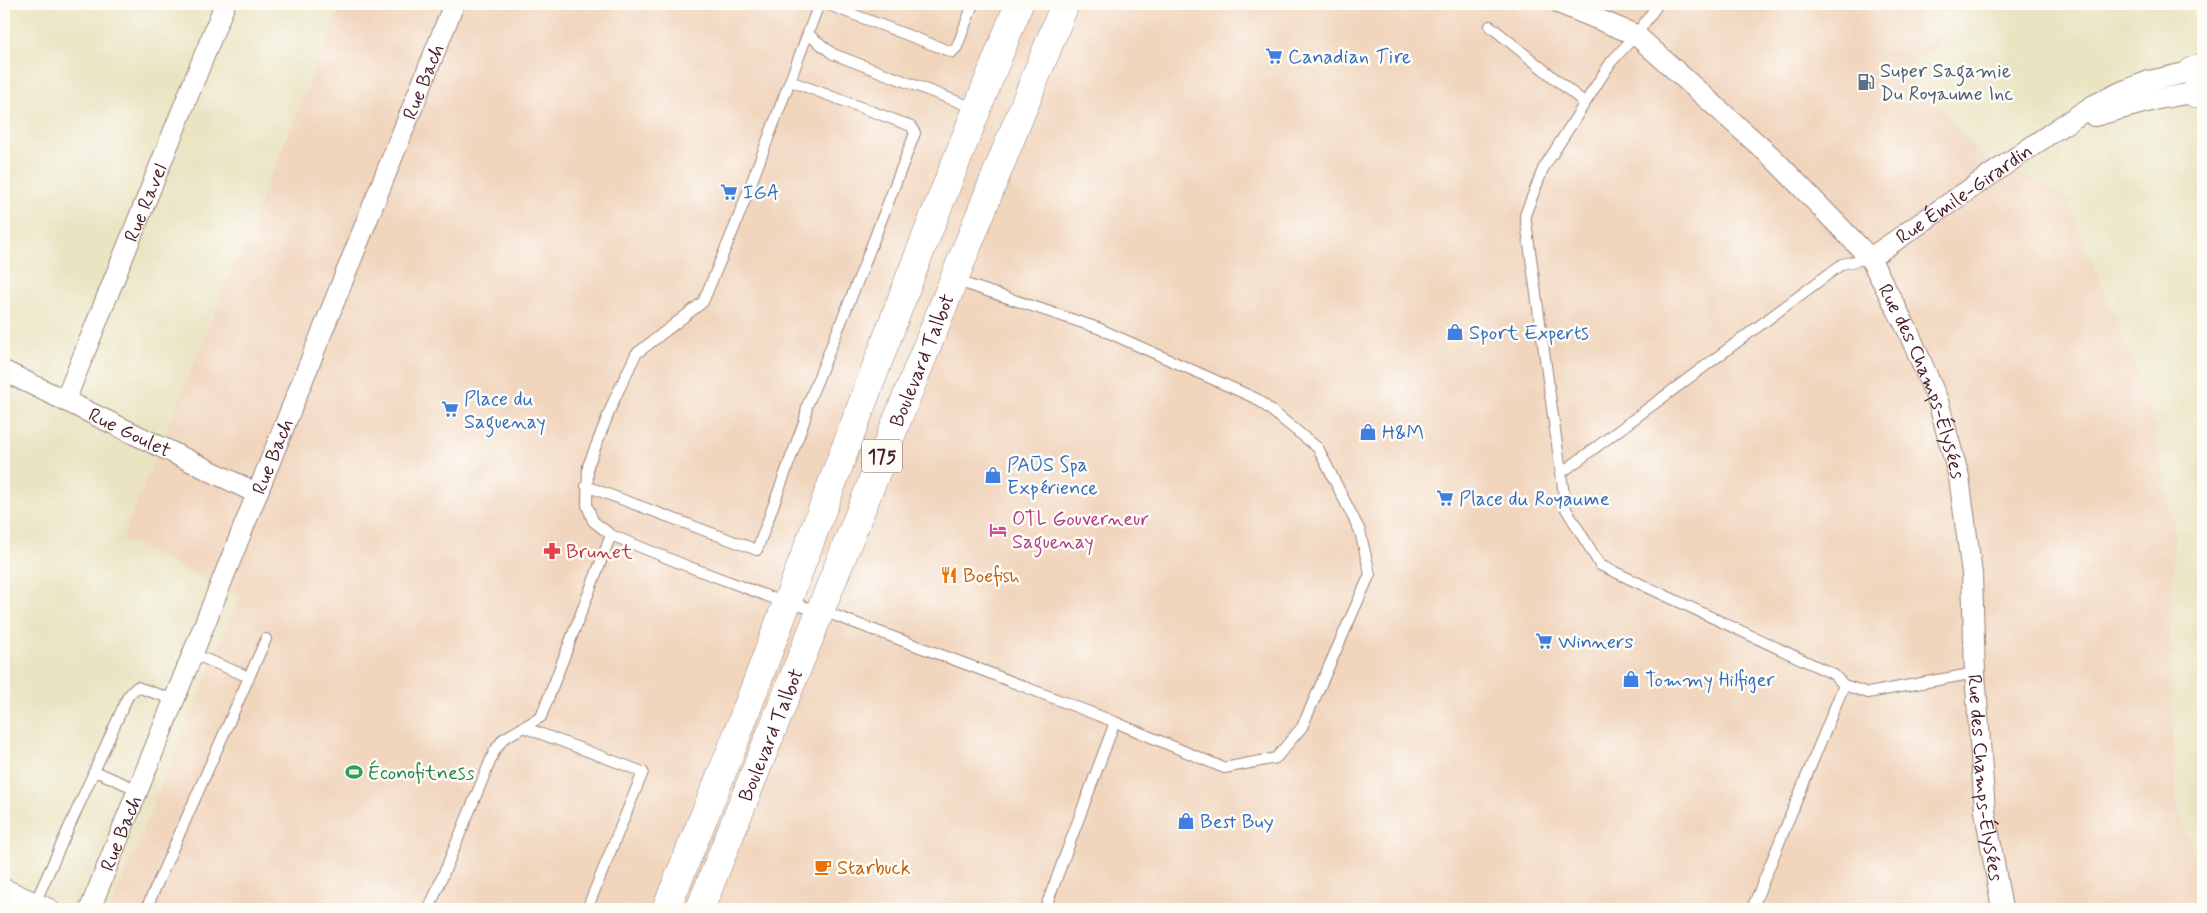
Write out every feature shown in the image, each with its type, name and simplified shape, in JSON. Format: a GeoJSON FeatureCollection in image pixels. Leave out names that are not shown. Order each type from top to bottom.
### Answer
{"type":"FeatureCollection","features":[{"type":"Feature","properties":{"kind":"main road","name":"Boulevard Talbot"},"geometry":{"type":"LineString","coordinates":[[666,909],[732,748],[912,272],[1019,4]]}},
{"type":"Feature","properties":{"kind":"main road","name":"Boulevard Talbot"},"geometry":{"type":"LineString","coordinates":[[700,909],[1065,4]]}},
{"type":"Feature","properties":{"kind":"street","name":"Rue Ravel"},"geometry":{"type":"LineString","coordinates":[[65,401],[225,4]]}},
{"type":"Feature","properties":{"kind":"street","name":"Rue Bach"},"geometry":{"type":"LineString","coordinates":[[90,909],[454,4]]}},
{"type":"Feature","properties":{"kind":"street","name":"Rue des Champs-Élysées"},"geometry":{"type":"LineString","coordinates":[[1561,4],[1636,35],[1773,158],[1870,258],[1908,331],[1938,401],[1958,477],[1972,574],[1975,673],[1985,811],[2002,909]]}},
{"type":"Feature","properties":{"kind":"street","name":"Rue Émile-Girardin"},"geometry":{"type":"LineString","coordinates":[[1870,258],[2056,129],[2200,81]]}},
{"type":"Feature","properties":{"kind":"street","name":"Rue Goulet"},"geometry":{"type":"LineString","coordinates":[[4,371],[256,493]]}},
{"type":"Feature","properties":{"kind":"street"},"geometry":{"type":"LineString","coordinates":[[4,889],[42,906]]}},
{"type":"Feature","properties":{"kind":"lane"},"geometry":{"type":"LineString","coordinates":[[819,4],[735,226],[703,302],[636,354],[614,400],[588,466],[587,505],[593,521],[611,535],[786,603],[820,610],[1115,722],[1224,768],[1276,758],[1302,727],[1370,574],[1360,531],[1318,448],[1256,399],[1098,328],[953,279]]}},
{"type":"Feature","properties":{"kind":"lane"},"geometry":{"type":"LineString","coordinates":[[826,4],[952,52],[956,47],[973,4]]}},
{"type":"Feature","properties":{"kind":"lane"},"geometry":{"type":"LineString","coordinates":[[1658,4],[1636,35],[1611,62],[1543,169],[1525,215],[1566,509],[1600,565],[1833,674],[1844,685],[1868,693],[1975,673]]}},
{"type":"Feature","properties":{"kind":"lane"},"geometry":{"type":"LineString","coordinates":[[1490,26],[1585,103]]}},
{"type":"Feature","properties":{"kind":"lane"},"geometry":{"type":"LineString","coordinates":[[808,34],[833,54],[977,109]]}},
{"type":"Feature","properties":{"kind":"lane"},"geometry":{"type":"LineString","coordinates":[[586,486],[757,550],[805,419],[807,406],[861,273],[914,133],[911,126],[790,81]]}},
{"type":"Feature","properties":{"kind":"lane"},"geometry":{"type":"LineString","coordinates":[[1560,474],[1842,264],[1870,258]]}},
{"type":"Feature","properties":{"kind":"lane"},"geometry":{"type":"LineString","coordinates":[[429,909],[494,752],[503,739],[541,717],[611,535]]}},
{"type":"Feature","properties":{"kind":"lane"},"geometry":{"type":"LineString","coordinates":[[146,909],[266,639]]}},
{"type":"Feature","properties":{"kind":"lane"},"geometry":{"type":"LineString","coordinates":[[193,654],[249,677]]}},
{"type":"Feature","properties":{"kind":"lane"},"geometry":{"type":"LineString","coordinates":[[1752,909],[1844,685]]}},
{"type":"Feature","properties":{"kind":"lane"},"geometry":{"type":"LineString","coordinates":[[42,906],[94,771],[128,696],[137,687],[175,700]]}},
{"type":"Feature","properties":{"kind":"lane"},"geometry":{"type":"LineString","coordinates":[[1045,909],[1115,722]]}},
{"type":"Feature","properties":{"kind":"lane"},"geometry":{"type":"LineString","coordinates":[[524,727],[643,772],[587,909]]}},
{"type":"Feature","properties":{"kind":"lane"},"geometry":{"type":"LineString","coordinates":[[94,771],[138,790]]}},
{"type":"Feature","properties":{"kind":"shaded area"},"geometry":{"type":"Polygon","coordinates":[[[341,4],[1907,4],[1949,34],[1908,69],[1980,156],[2027,176],[2067,199],[2146,394],[2175,529],[2170,636],[2176,798],[2203,885],[2203,909],[110,909],[240,596],[122,539],[341,4]]]}},
{"type":"Feature","properties":{"kind":"place","name":"Canadian Tire"},"geometry":{"type":"Point","coordinates":[1274,56]}},
{"type":"Feature","properties":{"kind":"place","name":"Super Sagamie Du Royaume Inc"},"geometry":{"type":"Point","coordinates":[1866,82]}},
{"type":"Feature","properties":{"kind":"place","name":"IGA"},"geometry":{"type":"Point","coordinates":[729,192]}},
{"type":"Feature","properties":{"kind":"place","name":"Sport Experts"},"geometry":{"type":"Point","coordinates":[1455,332]}},
{"type":"Feature","properties":{"kind":"place","name":"Place du Saguenay"},"geometry":{"type":"Point","coordinates":[450,409]}},
{"type":"Feature","properties":{"kind":"place","name":"H&M"},"geometry":{"type":"Point","coordinates":[1368,432]}},
{"type":"Feature","properties":{"kind":"place","name":"PAŪS Spa Expérience"},"geometry":{"type":"Point","coordinates":[993,475]}},
{"type":"Feature","properties":{"kind":"place","name":"Place du Royaume"},"geometry":{"type":"Point","coordinates":[1445,498]}},
{"type":"Feature","properties":{"kind":"place","name":"OTL Gouverneur Saguenay"},"geometry":{"type":"Point","coordinates":[998,530]}},
{"type":"Feature","properties":{"kind":"place","name":"Brunet"},"geometry":{"type":"Point","coordinates":[552,551]}},
{"type":"Feature","properties":{"kind":"place","name":"Boefish"},"geometry":{"type":"Point","coordinates":[949,575]}},
{"type":"Feature","properties":{"kind":"place","name":"Winners"},"geometry":{"type":"Point","coordinates":[1544,641]}},
{"type":"Feature","properties":{"kind":"place","name":"Tommy Hilfiger"},"geometry":{"type":"Point","coordinates":[1631,679]}},
{"type":"Feature","properties":{"kind":"place","name":"Éconofitness"},"geometry":{"type":"Point","coordinates":[354,772]}},
{"type":"Feature","properties":{"kind":"place","name":"Best Buy"},"geometry":{"type":"Point","coordinates":[1186,821]}},
{"type":"Feature","properties":{"kind":"place","name":"Starbuck"},"geometry":{"type":"Point","coordinates":[823,867]}}]}
